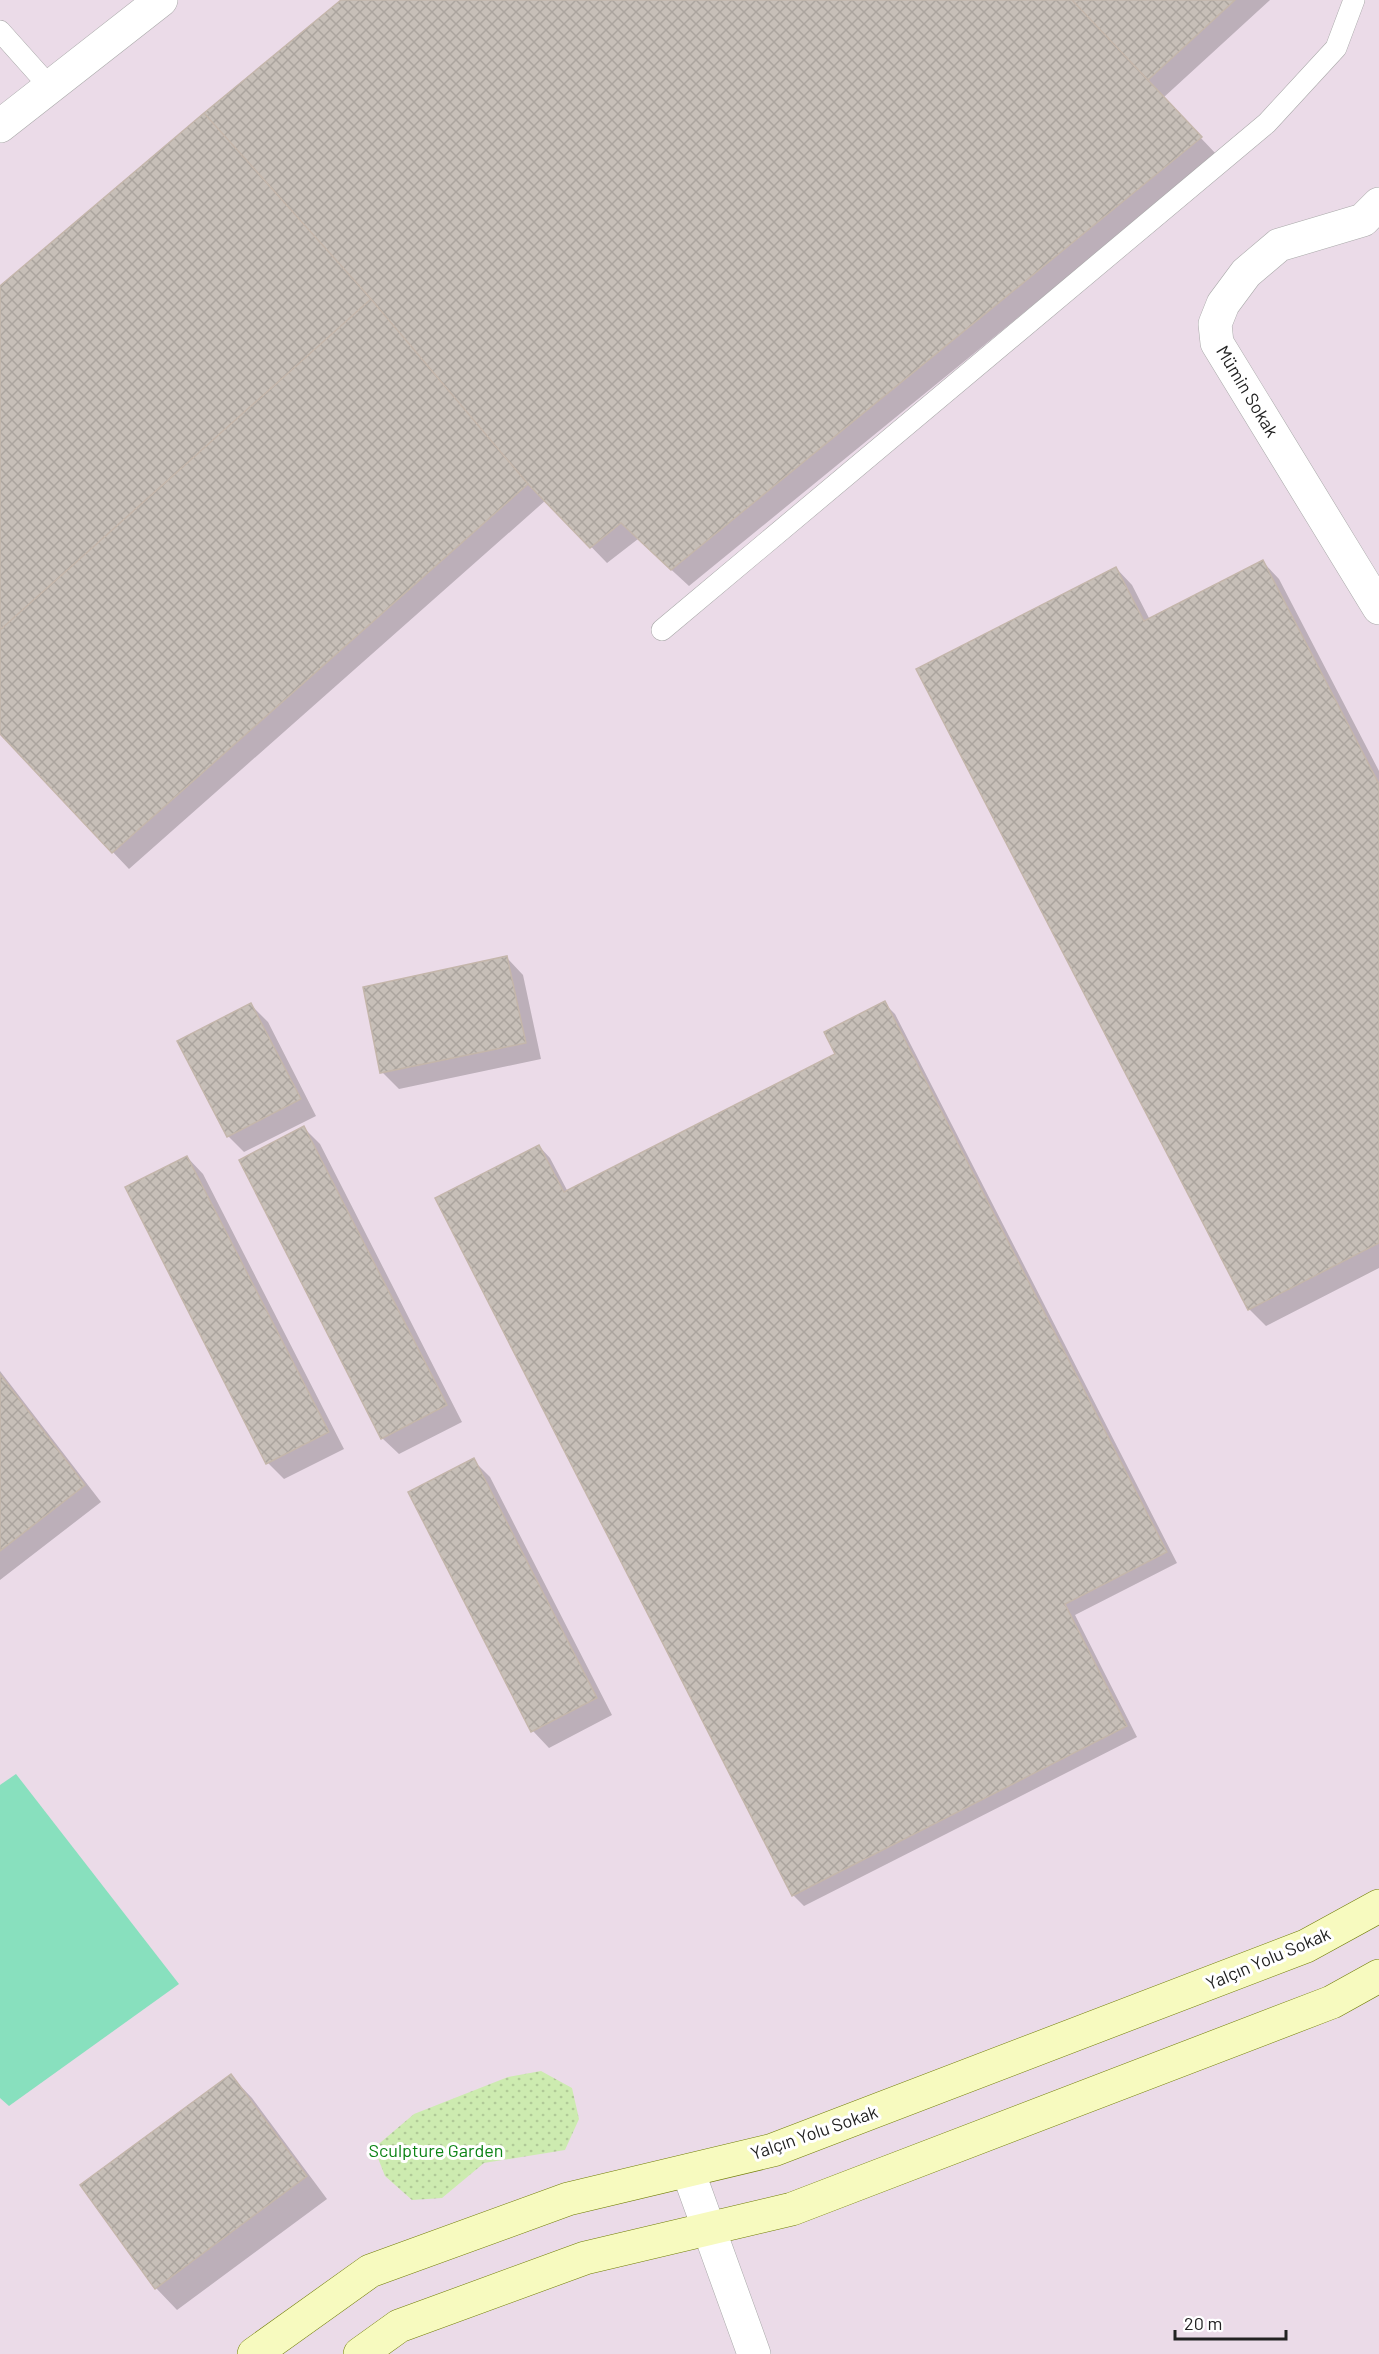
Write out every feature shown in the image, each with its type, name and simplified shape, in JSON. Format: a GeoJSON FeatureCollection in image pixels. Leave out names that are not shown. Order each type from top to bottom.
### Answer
{"type":"FeatureCollection","features":[{"type":"Feature","properties":{"kind":"street"},"geometry":{"type":"LineString","coordinates":[[0,126],[161,0]]}},
{"type":"Feature","properties":{"kind":"street","name":"Mümin Sokak"},"geometry":{"type":"LineString","coordinates":[[1379,204],[1364,220],[1279,245],[1246,273],[1222,304],[1215,324],[1217,344],[1379,608]]}},
{"type":"Feature","properties":{"kind":"street","name":"Yalçın Yolu Sokak"},"geometry":{"type":"LineString","coordinates":[[254,2354],[370,2271],[568,2199],[773,2150],[1306,1946],[1379,1906]]}},
{"type":"Feature","properties":{"kind":"street"},"geometry":{"type":"LineString","coordinates":[[360,2354],[399,2326],[574,2262],[792,2209],[1332,2002],[1379,1976]]}},
{"type":"Feature","properties":{"kind":"street"},"geometry":{"type":"LineString","coordinates":[[688,2171],[754,2354]]}},
{"type":"Feature","properties":{"kind":"lane"},"geometry":{"type":"LineString","coordinates":[[662,630],[1267,123],[1336,48],[1354,0]]}},
{"type":"Feature","properties":{"kind":"lane"},"geometry":{"type":"LineString","coordinates":[[0,31],[50,87]]}},
{"type":"Feature","properties":{"kind":"shaded area"},"geometry":{"type":"Polygon","coordinates":[[[0,0],[1379,0],[1379,2354],[0,2354],[0,0]]]}},
{"type":"Feature","properties":{"kind":"green space"},"geometry":{"type":"Polygon","coordinates":[[[16,1774],[179,1984],[9,2106],[0,2098],[0,1785],[16,1774]]]}},
{"type":"Feature","properties":{"kind":"green space","name":"Sculpture Garden"},"geometry":{"type":"Polygon","coordinates":[[[541,2071],[572,2088],[579,2119],[565,2150],[484,2163],[442,2198],[412,2200],[385,2176],[374,2148],[414,2114],[508,2077],[541,2071]]]}},
{"type":"Feature","properties":{"kind":"building"},"geometry":{"type":"Polygon","coordinates":[[[341,0],[1072,0],[1202,137],[671,570],[621,523],[590,548],[528,484],[371,299],[204,113],[341,0]]]}},
{"type":"Feature","properties":{"kind":"building"},"geometry":{"type":"Polygon","coordinates":[[[1072,0],[1235,0],[1148,80],[1072,0]]]}},
{"type":"Feature","properties":{"kind":"building"},"geometry":{"type":"Polygon","coordinates":[[[204,113],[371,299],[0,630],[0,286],[204,113]]]}},
{"type":"Feature","properties":{"kind":"building"},"geometry":{"type":"Polygon","coordinates":[[[371,299],[528,484],[112,853],[0,734],[0,630],[371,299]]]}},
{"type":"Feature","properties":{"kind":"building"},"geometry":{"type":"Polygon","coordinates":[[[1263,560],[1379,784],[1379,1243],[1248,1310],[916,669],[1116,567],[1144,621],[1263,560]]]}},
{"type":"Feature","properties":{"kind":"building"},"geometry":{"type":"Polygon","coordinates":[[[507,956],[526,1043],[380,1073],[363,987],[507,956]]]}},
{"type":"Feature","properties":{"kind":"building"},"geometry":{"type":"Polygon","coordinates":[[[885,1001],[1167,1552],[1065,1604],[1127,1726],[792,1896],[435,1198],[539,1145],[564,1192],[835,1054],[824,1032],[885,1001]]]}},
{"type":"Feature","properties":{"kind":"building"},"geometry":{"type":"Polygon","coordinates":[[[251,1003],[301,1099],[227,1137],[177,1041],[251,1003]]]}},
{"type":"Feature","properties":{"kind":"building"},"geometry":{"type":"Polygon","coordinates":[[[304,1126],[447,1405],[381,1439],[239,1160],[304,1126]]]}},
{"type":"Feature","properties":{"kind":"building"},"geometry":{"type":"Polygon","coordinates":[[[187,1156],[329,1432],[266,1464],[125,1187],[187,1156]]]}},
{"type":"Feature","properties":{"kind":"building"},"geometry":{"type":"Polygon","coordinates":[[[0,1374],[85,1485],[0,1551],[0,1374]]]}},
{"type":"Feature","properties":{"kind":"building"},"geometry":{"type":"Polygon","coordinates":[[[474,1458],[597,1698],[531,1732],[408,1492],[474,1458]]]}},
{"type":"Feature","properties":{"kind":"building"},"geometry":{"type":"Polygon","coordinates":[[[231,2074],[307,2176],[155,2289],[80,2185],[231,2074]]]}}]}
